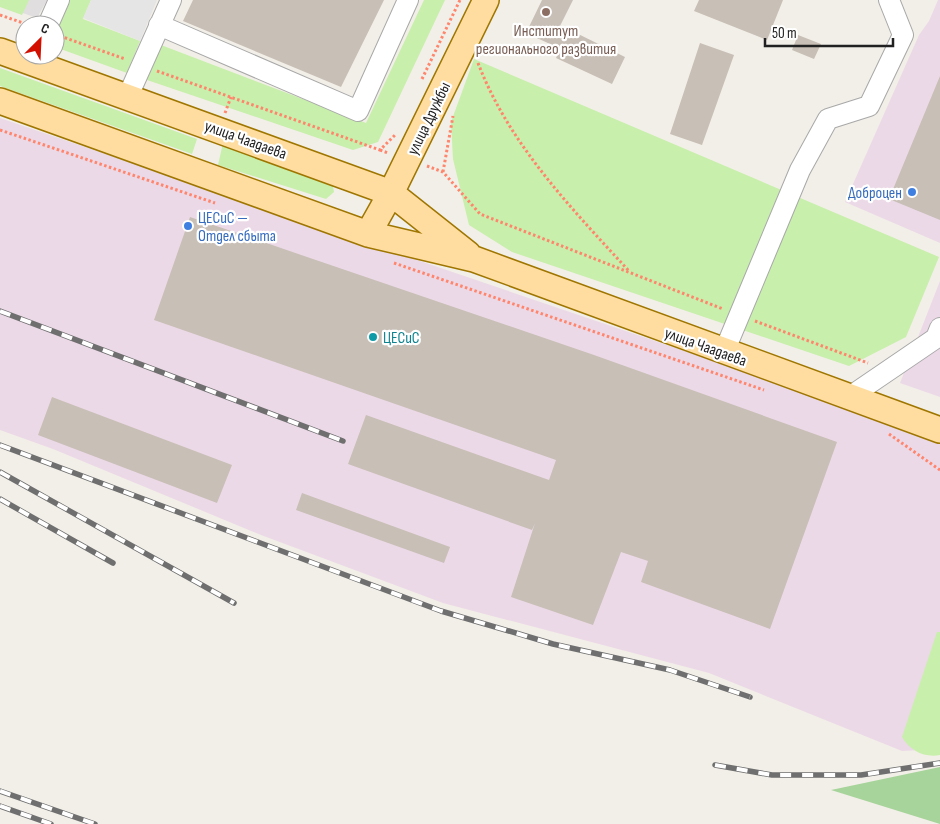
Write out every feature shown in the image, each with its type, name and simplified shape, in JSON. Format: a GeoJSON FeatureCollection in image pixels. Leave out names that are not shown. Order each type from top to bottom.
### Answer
{"type":"FeatureCollection","features":[{"type":"Feature","properties":{"kind":"main road","name":"улица Дружбы"},"geometry":{"type":"LineString","coordinates":[[368,234],[391,193],[486,0]]}},
{"type":"Feature","properties":{"kind":"main road","name":"улица Чаадаева"},"geometry":{"type":"LineString","coordinates":[[0,51],[15,54]]}},
{"type":"Feature","properties":{"kind":"main road","name":"улица Чаадаева"},"geometry":{"type":"LineString","coordinates":[[50,65],[128,96],[391,193],[474,259]]}},
{"type":"Feature","properties":{"kind":"main road","name":"улица Чаадаева"},"geometry":{"type":"LineString","coordinates":[[0,101],[368,234],[474,259],[848,398],[940,430]]}},
{"type":"Feature","properties":{"kind":"lane"},"geometry":{"type":"LineString","coordinates":[[52,15],[59,0]]}},
{"type":"Feature","properties":{"kind":"lane"},"geometry":{"type":"LineString","coordinates":[[128,96],[171,0]]}},
{"type":"Feature","properties":{"kind":"lane"},"geometry":{"type":"LineString","coordinates":[[159,26],[358,111],[408,0]]}},
{"type":"Feature","properties":{"kind":"lane"},"geometry":{"type":"LineString","coordinates":[[724,352],[800,170],[828,120],[868,106],[903,35],[889,0]]}},
{"type":"Feature","properties":{"kind":"lane"},"geometry":{"type":"LineString","coordinates":[[848,398],[936,338],[940,328]]}},
{"type":"Feature","properties":{"kind":"path"},"geometry":{"type":"LineString","coordinates":[[0,15],[15,20]]}},
{"type":"Feature","properties":{"kind":"path"},"geometry":{"type":"LineString","coordinates":[[476,58],[490,95],[523,146],[558,194],[632,273]]}},
{"type":"Feature","properties":{"kind":"path"},"geometry":{"type":"LineString","coordinates":[[0,130],[223,206]]}},
{"type":"Feature","properties":{"kind":"path"},"geometry":{"type":"LineString","coordinates":[[443,172],[480,214],[739,316],[888,371]]}},
{"type":"Feature","properties":{"kind":"path"},"geometry":{"type":"LineString","coordinates":[[386,260],[771,392]]}},
{"type":"Feature","properties":{"kind":"path"},"geometry":{"type":"LineString","coordinates":[[891,413],[883,430],[940,470]]}},
{"type":"Feature","properties":{"kind":"shaded area"},"geometry":{"type":"Polygon","coordinates":[[[0,0],[47,0],[39,15],[28,15],[0,5],[0,0]]]}},
{"type":"Feature","properties":{"kind":"shaded area"},"geometry":{"type":"Polygon","coordinates":[[[91,0],[157,0],[140,41],[83,18],[91,0]]]}},
{"type":"Feature","properties":{"kind":"shaded area"},"geometry":{"type":"Polygon","coordinates":[[[938,0],[940,0],[940,243],[845,202],[919,35],[929,21],[938,0]]]}},
{"type":"Feature","properties":{"kind":"shaded area"},"geometry":{"type":"Polygon","coordinates":[[[0,118],[940,438],[940,749],[902,751],[709,673],[443,603],[261,535],[53,449],[0,430],[0,118]]]}},
{"type":"Feature","properties":{"kind":"shaded area"},"geometry":{"type":"Polygon","coordinates":[[[940,281],[940,397],[900,383],[940,281]]]}},
{"type":"Feature","properties":{"kind":"green space"},"geometry":{"type":"Polygon","coordinates":[[[0,0],[29,0],[22,15],[0,7],[0,0]]]}},
{"type":"Feature","properties":{"kind":"green space"},"geometry":{"type":"Polygon","coordinates":[[[67,0],[91,0],[83,19],[140,41],[127,73],[65,51],[65,15],[61,15],[67,0]]]}},
{"type":"Feature","properties":{"kind":"green space"},"geometry":{"type":"Polygon","coordinates":[[[424,0],[445,0],[378,142],[353,150],[147,80],[161,45],[366,123],[424,0]]]}},
{"type":"Feature","properties":{"kind":"green space"},"geometry":{"type":"Polygon","coordinates":[[[474,59],[939,257],[906,337],[849,366],[512,252],[469,225],[453,159],[451,122],[474,59]]]}},
{"type":"Feature","properties":{"kind":"green space"},"geometry":{"type":"Polygon","coordinates":[[[0,68],[197,139],[192,154],[0,86],[0,68]]]}},
{"type":"Feature","properties":{"kind":"green space"},"geometry":{"type":"Polygon","coordinates":[[[223,143],[332,182],[334,192],[326,199],[218,165],[223,143]]]}},
{"type":"Feature","properties":{"kind":"green space"},"geometry":{"type":"Polygon","coordinates":[[[937,632],[940,632],[940,755],[934,756],[914,750],[902,737],[937,632]]]}},
{"type":"Feature","properties":{"kind":"green space"},"geometry":{"type":"Polygon","coordinates":[[[940,767],[940,824],[831,790],[940,767]]]}},
{"type":"Feature","properties":{"kind":"building"},"geometry":{"type":"Polygon","coordinates":[[[193,0],[384,0],[341,87],[183,21],[193,0]]]}},
{"type":"Feature","properties":{"kind":"building"},"geometry":{"type":"Polygon","coordinates":[[[542,0],[573,0],[557,32],[567,36],[570,30],[625,57],[612,84],[556,58],[558,54],[548,49],[550,44],[526,33],[542,0]]]}},
{"type":"Feature","properties":{"kind":"building"},"geometry":{"type":"Polygon","coordinates":[[[699,0],[783,0],[767,40],[694,11],[699,0]]]}},
{"type":"Feature","properties":{"kind":"building"},"geometry":{"type":"Polygon","coordinates":[[[798,35],[821,44],[814,59],[792,50],[798,35]]]}},
{"type":"Feature","properties":{"kind":"building"},"geometry":{"type":"Polygon","coordinates":[[[700,43],[734,55],[702,145],[670,134],[700,43]]]}},
{"type":"Feature","properties":{"kind":"building"},"geometry":{"type":"Polygon","coordinates":[[[940,76],[940,220],[889,199],[940,76]]]}},
{"type":"Feature","properties":{"kind":"building"},"geometry":{"type":"Polygon","coordinates":[[[190,217],[594,355],[837,442],[770,629],[641,582],[648,561],[621,552],[593,625],[511,597],[535,523],[532,530],[348,464],[366,415],[549,480],[556,460],[154,320],[190,217]]]}},
{"type":"Feature","properties":{"kind":"building"},"geometry":{"type":"Polygon","coordinates":[[[52,397],[232,465],[217,503],[38,435],[52,397]]]}},
{"type":"Feature","properties":{"kind":"building"},"geometry":{"type":"Polygon","coordinates":[[[302,493],[450,547],[444,563],[296,510],[302,493]]]}},
{"type":"Feature","properties":{"kind":"railway"},"geometry":{"type":"LineString","coordinates":[[0,311],[343,441]]}},
{"type":"Feature","properties":{"kind":"railway"},"geometry":{"type":"LineString","coordinates":[[0,445],[441,611],[553,644],[670,670],[750,697]]}},
{"type":"Feature","properties":{"kind":"railway"},"geometry":{"type":"LineString","coordinates":[[0,472],[234,603]]}},
{"type":"Feature","properties":{"kind":"railway"},"geometry":{"type":"LineString","coordinates":[[0,499],[113,563]]}},
{"type":"Feature","properties":{"kind":"railway"},"geometry":{"type":"LineString","coordinates":[[715,765],[772,775],[861,775],[940,763]]}},
{"type":"Feature","properties":{"kind":"railway"},"geometry":{"type":"LineString","coordinates":[[0,791],[95,824]]}},
{"type":"Feature","properties":{"kind":"railway"},"geometry":{"type":"LineString","coordinates":[[0,806],[51,824]]}},
{"type":"Feature","properties":{"kind":"place","name":"Институт регионального развития"},"geometry":{"type":"Point","coordinates":[546,12]}},
{"type":"Feature","properties":{"kind":"place","name":"Доброцен"},"geometry":{"type":"Point","coordinates":[912,192]}},
{"type":"Feature","properties":{"kind":"place","name":"ЦЕСиС — Отдел сбыта"},"geometry":{"type":"Point","coordinates":[188,226]}},
{"type":"Feature","properties":{"kind":"place","name":"ЦЕСиС"},"geometry":{"type":"Point","coordinates":[373,337]}}]}
